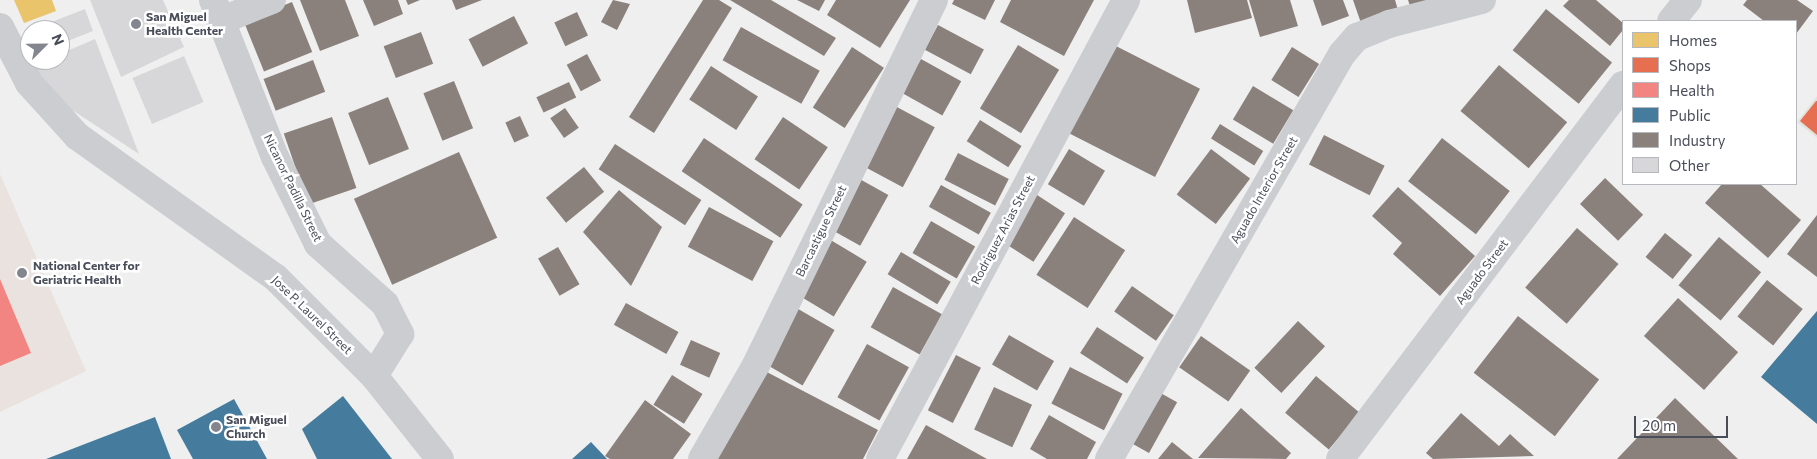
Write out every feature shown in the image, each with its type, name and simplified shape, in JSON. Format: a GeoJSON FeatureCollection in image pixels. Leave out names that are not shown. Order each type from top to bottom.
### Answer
{"type":"FeatureCollection","features":[{"type":"Feature","properties":{"kind":"street"},"geometry":{"type":"LineString","coordinates":[[217,11],[272,0]]}},
{"type":"Feature","properties":{"kind":"street","name":"Barcastigue Street"},"geometry":{"type":"LineString","coordinates":[[702,459],[756,365],[934,0]]}},
{"type":"Feature","properties":{"kind":"street","name":"Rodriguez Arias Street"},"geometry":{"type":"LineString","coordinates":[[880,459],[1126,0]]}},
{"type":"Feature","properties":{"kind":"street","name":"Aguado Interior Street"},"geometry":{"type":"LineString","coordinates":[[1109,459],[1342,54],[1357,37],[1389,24],[1482,0]]}},
{"type":"Feature","properties":{"kind":"street"},"geometry":{"type":"LineString","coordinates":[[1672,20],[1688,0]]}},
{"type":"Feature","properties":{"kind":"street","name":"Nicanor Padilla Street"},"geometry":{"type":"LineString","coordinates":[[217,11],[275,157],[318,244],[385,304],[400,334],[374,376]]}},
{"type":"Feature","properties":{"kind":"street","name":"Jose P. Laurel Street"},"geometry":{"type":"LineString","coordinates":[[0,27],[29,83],[77,136],[162,194],[276,278],[374,376],[440,459]]}},
{"type":"Feature","properties":{"kind":"street","name":"Aguado Street"},"geometry":{"type":"LineString","coordinates":[[1340,459],[1622,86]]}},
{"type":"Feature","properties":{"kind":"shaded area"},"geometry":{"type":"Polygon","coordinates":[[[1817,96],[1817,138],[1797,122],[1817,96]]]}},
{"type":"Feature","properties":{"kind":"shaded area","name":"National Center for Geriatric Health"},"geometry":{"type":"Polygon","coordinates":[[[0,174],[86,371],[0,412],[0,174]]]}},
{"type":"Feature","properties":{"kind":"building: Homes"},"geometry":{"type":"Polygon","coordinates":[[[14,0],[52,0],[56,11],[32,20],[23,20],[14,0]]]}},
{"type":"Feature","properties":{"kind":"building: Shops"},"geometry":{"type":"Polygon","coordinates":[[[1817,101],[1817,135],[1800,121],[1817,101]]]}},
{"type":"Feature","properties":{"kind":"building: Health"},"geometry":{"type":"Polygon","coordinates":[[[0,279],[31,353],[0,366],[0,279]]]}},
{"type":"Feature","properties":{"kind":"building: Public"},"geometry":{"type":"Polygon","coordinates":[[[1817,311],[1817,424],[1761,377],[1817,311]]]}},
{"type":"Feature","properties":{"kind":"building: Public"},"geometry":{"type":"Polygon","coordinates":[[[343,396],[392,459],[317,459],[302,429],[343,396]]]}},
{"type":"Feature","properties":{"kind":"building: Public","name":"San Miguel Church"},"geometry":{"type":"Polygon","coordinates":[[[234,399],[267,459],[193,459],[177,430],[234,399]]]}},
{"type":"Feature","properties":{"kind":"building: Public"},"geometry":{"type":"Polygon","coordinates":[[[155,417],[171,459],[46,459],[155,417]]]}},
{"type":"Feature","properties":{"kind":"building: Public"},"geometry":{"type":"Polygon","coordinates":[[[591,442],[607,459],[572,459],[591,442]]]}},
{"type":"Feature","properties":{"kind":"building: Industry"},"geometry":{"type":"Polygon","coordinates":[[[300,0],[345,0],[359,36],[320,51],[300,0]]]}},
{"type":"Feature","properties":{"kind":"building: Industry"},"geometry":{"type":"Polygon","coordinates":[[[363,0],[398,0],[403,14],[374,26],[363,0]]]}},
{"type":"Feature","properties":{"kind":"building: Industry"},"geometry":{"type":"Polygon","coordinates":[[[406,0],[420,0],[408,5],[406,0]]]}},
{"type":"Feature","properties":{"kind":"building: Industry"},"geometry":{"type":"Polygon","coordinates":[[[452,0],[482,0],[456,10],[452,0]]]}},
{"type":"Feature","properties":{"kind":"building: Industry"},"geometry":{"type":"Polygon","coordinates":[[[613,0],[630,4],[617,30],[601,22],[613,0]]]}},
{"type":"Feature","properties":{"kind":"building: Industry"},"geometry":{"type":"Polygon","coordinates":[[[703,0],[719,0],[732,8],[654,133],[629,117],[703,0]]]}},
{"type":"Feature","properties":{"kind":"building: Industry"},"geometry":{"type":"Polygon","coordinates":[[[730,0],[771,0],[836,38],[824,56],[730,0]]]}},
{"type":"Feature","properties":{"kind":"building: Industry"},"geometry":{"type":"Polygon","coordinates":[[[797,0],[825,0],[819,11],[797,0]]]}},
{"type":"Feature","properties":{"kind":"building: Industry"},"geometry":{"type":"Polygon","coordinates":[[[836,0],[910,0],[880,48],[827,15],[836,0]]]}},
{"type":"Feature","properties":{"kind":"building: Industry"},"geometry":{"type":"Polygon","coordinates":[[[954,0],[995,0],[985,20],[952,4],[954,0]]]}},
{"type":"Feature","properties":{"kind":"building: Industry"},"geometry":{"type":"Polygon","coordinates":[[[1011,0],[1094,0],[1064,56],[1000,22],[1011,0]]]}},
{"type":"Feature","properties":{"kind":"building: Industry"},"geometry":{"type":"Polygon","coordinates":[[[1187,0],[1247,0],[1252,18],[1195,33],[1187,0]]]}},
{"type":"Feature","properties":{"kind":"building: Industry"},"geometry":{"type":"Polygon","coordinates":[[[1249,0],[1290,0],[1298,26],[1260,37],[1249,0]]]}},
{"type":"Feature","properties":{"kind":"building: Industry"},"geometry":{"type":"Polygon","coordinates":[[[1313,0],[1343,0],[1349,16],[1322,26],[1313,0]]]}},
{"type":"Feature","properties":{"kind":"building: Industry"},"geometry":{"type":"Polygon","coordinates":[[[1353,0],[1395,0],[1398,10],[1361,23],[1353,0]]]}},
{"type":"Feature","properties":{"kind":"building: Industry"},"geometry":{"type":"Polygon","coordinates":[[[1408,0],[1439,0],[1412,12],[1408,0]]]}},
{"type":"Feature","properties":{"kind":"building: Industry"},"geometry":{"type":"Polygon","coordinates":[[[1569,0],[1596,0],[1622,22],[1622,31],[1610,46],[1563,6],[1569,0]]]}},
{"type":"Feature","properties":{"kind":"building: Industry"},"geometry":{"type":"Polygon","coordinates":[[[1747,0],[1797,0],[1813,11],[1797,33],[1797,20],[1763,20],[1743,5],[1747,0]]]}},
{"type":"Feature","properties":{"kind":"building: Industry"},"geometry":{"type":"Polygon","coordinates":[[[292,2],[312,52],[264,72],[244,21],[292,2]]]}},
{"type":"Feature","properties":{"kind":"building: Industry"},"geometry":{"type":"Polygon","coordinates":[[[1546,9],[1612,62],[1579,104],[1513,50],[1546,9]]]}},
{"type":"Feature","properties":{"kind":"building: Industry"},"geometry":{"type":"Polygon","coordinates":[[[577,12],[588,36],[565,46],[554,23],[577,12]]]}},
{"type":"Feature","properties":{"kind":"building: Industry"},"geometry":{"type":"Polygon","coordinates":[[[514,16],[528,44],[483,67],[469,39],[514,16]]]}},
{"type":"Feature","properties":{"kind":"building: Industry"},"geometry":{"type":"Polygon","coordinates":[[[938,25],[984,49],[971,74],[925,50],[938,25]]]}},
{"type":"Feature","properties":{"kind":"building: Industry"},"geometry":{"type":"Polygon","coordinates":[[[741,27],[820,71],[801,104],[723,60],[741,27]]]}},
{"type":"Feature","properties":{"kind":"building: Industry"},"geometry":{"type":"Polygon","coordinates":[[[421,32],[433,64],[396,78],[384,46],[421,32]]]}},
{"type":"Feature","properties":{"kind":"building: Industry"},"geometry":{"type":"Polygon","coordinates":[[[1110,43],[1200,89],[1155,177],[1065,131],[1110,43]]]}},
{"type":"Feature","properties":{"kind":"building: Industry"},"geometry":{"type":"Polygon","coordinates":[[[1018,45],[1059,70],[1021,133],[980,108],[1018,45]]]}},
{"type":"Feature","properties":{"kind":"building: Industry"},"geometry":{"type":"Polygon","coordinates":[[[852,47],[884,68],[845,128],[813,107],[852,47]]]}},
{"type":"Feature","properties":{"kind":"building: Industry"},"geometry":{"type":"Polygon","coordinates":[[[1292,47],[1319,64],[1298,97],[1271,80],[1292,47]]]}},
{"type":"Feature","properties":{"kind":"building: Industry"},"geometry":{"type":"Polygon","coordinates":[[[587,54],[601,80],[581,91],[567,65],[587,54]]]}},
{"type":"Feature","properties":{"kind":"building: Industry"},"geometry":{"type":"Polygon","coordinates":[[[921,59],[961,81],[942,115],[902,93],[921,59]]]}},
{"type":"Feature","properties":{"kind":"building: Industry"},"geometry":{"type":"Polygon","coordinates":[[[313,60],[325,92],[276,111],[264,79],[313,60]]]}},
{"type":"Feature","properties":{"kind":"building: Industry"},"geometry":{"type":"Polygon","coordinates":[[[1499,65],[1567,122],[1529,168],[1460,111],[1499,65]]]}},
{"type":"Feature","properties":{"kind":"building: Industry"},"geometry":{"type":"Polygon","coordinates":[[[711,66],[758,96],[736,130],[689,100],[711,66]]]}},
{"type":"Feature","properties":{"kind":"building: Industry"},"geometry":{"type":"Polygon","coordinates":[[[454,81],[473,128],[443,141],[423,93],[454,81]]]}},
{"type":"Feature","properties":{"kind":"building: Industry"},"geometry":{"type":"Polygon","coordinates":[[[569,82],[576,97],[544,113],[536,97],[569,82]]]}},
{"type":"Feature","properties":{"kind":"building: Industry"},"geometry":{"type":"Polygon","coordinates":[[[1253,86],[1293,110],[1273,144],[1233,119],[1253,86]]]}},
{"type":"Feature","properties":{"kind":"building: Industry"},"geometry":{"type":"Polygon","coordinates":[[[388,97],[409,149],[369,165],[348,113],[388,97]]]}},
{"type":"Feature","properties":{"kind":"building: Industry"},"geometry":{"type":"Polygon","coordinates":[[[895,106],[935,127],[903,187],[863,166],[895,106]]]}},
{"type":"Feature","properties":{"kind":"building: Industry"},"geometry":{"type":"Polygon","coordinates":[[[565,108],[579,128],[564,138],[550,118],[565,108]]]}},
{"type":"Feature","properties":{"kind":"building: Industry"},"geometry":{"type":"Polygon","coordinates":[[[520,116],[529,136],[514,143],[505,123],[520,116]]]}},
{"type":"Feature","properties":{"kind":"building: Industry"},"geometry":{"type":"Polygon","coordinates":[[[332,117],[356,188],[308,205],[284,134],[332,117]]]}},
{"type":"Feature","properties":{"kind":"building: Industry"},"geometry":{"type":"Polygon","coordinates":[[[783,117],[828,147],[799,189],[754,159],[783,117]]]}},
{"type":"Feature","properties":{"kind":"building: Industry"},"geometry":{"type":"Polygon","coordinates":[[[980,120],[1022,146],[1008,167],[967,141],[980,120]]]}},
{"type":"Feature","properties":{"kind":"building: Industry"},"geometry":{"type":"Polygon","coordinates":[[[1220,124],[1263,151],[1254,165],[1211,138],[1220,124]]]}},
{"type":"Feature","properties":{"kind":"building: Industry"},"geometry":{"type":"Polygon","coordinates":[[[1324,135],[1385,166],[1370,195],[1309,164],[1324,135]]]}},
{"type":"Feature","properties":{"kind":"building: Industry"},"geometry":{"type":"Polygon","coordinates":[[[704,138],[803,205],[780,238],[682,171],[704,138]]]}},
{"type":"Feature","properties":{"kind":"building: Industry"},"geometry":{"type":"Polygon","coordinates":[[[1442,138],[1510,191],[1476,234],[1408,181],[1442,138]]]}},
{"type":"Feature","properties":{"kind":"building: Industry"},"geometry":{"type":"Polygon","coordinates":[[[615,144],[701,200],[685,225],[599,169],[615,144]]]}},
{"type":"Feature","properties":{"kind":"building: Industry"},"geometry":{"type":"Polygon","coordinates":[[[1069,149],[1105,171],[1084,206],[1048,184],[1069,149]]]}},
{"type":"Feature","properties":{"kind":"building: Industry"},"geometry":{"type":"Polygon","coordinates":[[[1211,149],[1250,178],[1216,224],[1177,195],[1211,149]]]}},
{"type":"Feature","properties":{"kind":"building: Industry"},"geometry":{"type":"Polygon","coordinates":[[[459,152],[497,238],[392,285],[354,199],[459,152]]]}},
{"type":"Feature","properties":{"kind":"building: Industry"},"geometry":{"type":"Polygon","coordinates":[[[958,153],[1009,179],[995,206],[944,180],[958,153]]]}},
{"type":"Feature","properties":{"kind":"building: Industry"},"geometry":{"type":"Polygon","coordinates":[[[584,167],[604,192],[566,223],[546,198],[584,167]]]}},
{"type":"Feature","properties":{"kind":"building: Industry"},"geometry":{"type":"Polygon","coordinates":[[[856,177],[888,195],[860,246],[828,228],[856,177]]]}},
{"type":"Feature","properties":{"kind":"building: Industry"},"geometry":{"type":"Polygon","coordinates":[[[1605,178],[1643,215],[1618,241],[1580,204],[1605,178]]]}},
{"type":"Feature","properties":{"kind":"building: Industry"},"geometry":{"type":"Polygon","coordinates":[[[941,185],[991,213],[979,234],[929,207],[941,185]]]}},
{"type":"Feature","properties":{"kind":"building: Industry"},"geometry":{"type":"Polygon","coordinates":[[[1721,185],[1761,185],[1801,220],[1768,258],[1705,203],[1721,185]]]}},
{"type":"Feature","properties":{"kind":"building: Industry"},"geometry":{"type":"Polygon","coordinates":[[[1398,187],[1475,256],[1440,296],[1393,254],[1402,243],[1372,216],[1398,187]]]}},
{"type":"Feature","properties":{"kind":"building: Industry"},"geometry":{"type":"Polygon","coordinates":[[[619,190],[662,227],[631,286],[583,232],[619,190]]]}},
{"type":"Feature","properties":{"kind":"building: Industry"},"geometry":{"type":"Polygon","coordinates":[[[1034,193],[1065,213],[1033,262],[1002,242],[1034,193]]]}},
{"type":"Feature","properties":{"kind":"building: Industry"},"geometry":{"type":"Polygon","coordinates":[[[709,207],[773,241],[752,281],[688,247],[709,207]]]}},
{"type":"Feature","properties":{"kind":"building: Industry"},"geometry":{"type":"Polygon","coordinates":[[[1817,215],[1817,277],[1787,254],[1817,215]]]}},
{"type":"Feature","properties":{"kind":"building: Industry"},"geometry":{"type":"Polygon","coordinates":[[[1074,217],[1125,250],[1088,308],[1036,275],[1074,217]]]}},
{"type":"Feature","properties":{"kind":"building: Industry"},"geometry":{"type":"Polygon","coordinates":[[[931,221],[975,247],[957,279],[912,253],[931,221]]]}},
{"type":"Feature","properties":{"kind":"building: Industry"},"geometry":{"type":"Polygon","coordinates":[[[1577,228],[1619,264],[1567,324],[1525,288],[1577,228]]]}},
{"type":"Feature","properties":{"kind":"building: Industry"},"geometry":{"type":"Polygon","coordinates":[[[1665,233],[1692,255],[1673,279],[1645,257],[1665,233]]]}},
{"type":"Feature","properties":{"kind":"building: Industry"},"geometry":{"type":"Polygon","coordinates":[[[1719,237],[1761,272],[1721,321],[1679,285],[1719,237]]]}},
{"type":"Feature","properties":{"kind":"building: Industry"},"geometry":{"type":"Polygon","coordinates":[[[829,239],[867,262],[834,317],[796,294],[829,239]]]}},
{"type":"Feature","properties":{"kind":"building: Industry"},"geometry":{"type":"Polygon","coordinates":[[[558,247],[580,284],[560,296],[538,258],[558,247]]]}},
{"type":"Feature","properties":{"kind":"building: Industry"},"geometry":{"type":"Polygon","coordinates":[[[901,252],[951,282],[937,304],[888,274],[901,252]]]}},
{"type":"Feature","properties":{"kind":"building: Industry"},"geometry":{"type":"Polygon","coordinates":[[[1767,280],[1803,309],[1773,345],[1737,317],[1767,280]]]}},
{"type":"Feature","properties":{"kind":"building: Industry"},"geometry":{"type":"Polygon","coordinates":[[[1132,286],[1174,315],[1156,341],[1114,311],[1132,286]]]}},
{"type":"Feature","properties":{"kind":"building: Industry"},"geometry":{"type":"Polygon","coordinates":[[[893,287],[942,314],[920,354],[871,327],[893,287]]]}},
{"type":"Feature","properties":{"kind":"building: Industry"},"geometry":{"type":"Polygon","coordinates":[[[1678,298],[1738,352],[1704,390],[1644,336],[1678,298]]]}},
{"type":"Feature","properties":{"kind":"building: Industry"},"geometry":{"type":"Polygon","coordinates":[[[626,303],[678,332],[666,354],[614,325],[626,303]]]}},
{"type":"Feature","properties":{"kind":"building: Industry"},"geometry":{"type":"Polygon","coordinates":[[[793,306],[835,330],[803,385],[761,361],[793,306]]]}},
{"type":"Feature","properties":{"kind":"building: Industry"},"geometry":{"type":"Polygon","coordinates":[[[1518,316],[1599,379],[1555,436],[1474,373],[1518,316]]]}},
{"type":"Feature","properties":{"kind":"building: Industry"},"geometry":{"type":"Polygon","coordinates":[[[1298,321],[1325,346],[1281,393],[1254,368],[1298,321]]]}},
{"type":"Feature","properties":{"kind":"building: Industry"},"geometry":{"type":"Polygon","coordinates":[[[1097,327],[1144,357],[1127,383],[1080,353],[1097,327]]]}},
{"type":"Feature","properties":{"kind":"building: Industry"},"geometry":{"type":"Polygon","coordinates":[[[1009,335],[1054,361],[1037,390],[992,364],[1009,335]]]}},
{"type":"Feature","properties":{"kind":"building: Industry"},"geometry":{"type":"Polygon","coordinates":[[[1201,336],[1250,370],[1228,402],[1179,367],[1201,336]]]}},
{"type":"Feature","properties":{"kind":"building: Industry"},"geometry":{"type":"Polygon","coordinates":[[[691,340],[720,353],[709,378],[680,365],[691,340]]]}},
{"type":"Feature","properties":{"kind":"building: Industry"},"geometry":{"type":"Polygon","coordinates":[[[867,344],[909,367],[879,421],[837,397],[867,344]]]}},
{"type":"Feature","properties":{"kind":"building: Industry"},"geometry":{"type":"Polygon","coordinates":[[[956,355],[981,368],[953,423],[928,410],[956,355]]]}},
{"type":"Feature","properties":{"kind":"building: Industry"},"geometry":{"type":"Polygon","coordinates":[[[1070,367],[1123,394],[1104,430],[1051,404],[1070,367]]]}},
{"type":"Feature","properties":{"kind":"building: Industry"},"geometry":{"type":"Polygon","coordinates":[[[761,369],[878,430],[863,459],[716,459],[761,369]]]}},
{"type":"Feature","properties":{"kind":"building: Industry"},"geometry":{"type":"Polygon","coordinates":[[[672,375],[703,394],[684,424],[653,405],[672,375]]]}},
{"type":"Feature","properties":{"kind":"building: Industry"},"geometry":{"type":"Polygon","coordinates":[[[1316,376],[1360,413],[1329,449],[1285,413],[1316,376]]]}},
{"type":"Feature","properties":{"kind":"building: Industry"},"geometry":{"type":"Polygon","coordinates":[[[994,387],[1032,405],[1012,447],[974,430],[994,387]]]}},
{"type":"Feature","properties":{"kind":"building: Industry"},"geometry":{"type":"Polygon","coordinates":[[[1157,391],[1177,402],[1149,453],[1129,442],[1157,391]]]}},
{"type":"Feature","properties":{"kind":"building: Industry"},"geometry":{"type":"Polygon","coordinates":[[[1675,398],[1738,459],[1617,459],[1675,398]]]}},
{"type":"Feature","properties":{"kind":"building: Industry"},"geometry":{"type":"Polygon","coordinates":[[[645,400],[691,434],[673,459],[610,459],[605,456],[645,400]]]}},
{"type":"Feature","properties":{"kind":"building: Industry"},"geometry":{"type":"Polygon","coordinates":[[[1241,408],[1291,453],[1286,459],[1198,458],[1241,408]]]}},
{"type":"Feature","properties":{"kind":"building: Industry"},"geometry":{"type":"Polygon","coordinates":[[[1461,413],[1499,446],[1510,434],[1534,456],[1433,459],[1426,453],[1461,413]]]}},
{"type":"Feature","properties":{"kind":"building: Industry"},"geometry":{"type":"Polygon","coordinates":[[[1049,415],[1096,442],[1087,459],[1047,459],[1030,449],[1049,415]]]}},
{"type":"Feature","properties":{"kind":"building: Industry"},"geometry":{"type":"Polygon","coordinates":[[[926,425],[987,459],[907,459],[926,425]]]}},
{"type":"Feature","properties":{"kind":"building: Industry"},"geometry":{"type":"Polygon","coordinates":[[[1172,442],[1193,459],[1158,459],[1172,442]]]}},
{"type":"Feature","properties":{"kind":"building: Other","name":"San Miguel Health Center"},"geometry":{"type":"Polygon","coordinates":[[[90,0],[163,0],[184,47],[121,77],[90,0]]]}},
{"type":"Feature","properties":{"kind":"building: Other"},"geometry":{"type":"Polygon","coordinates":[[[85,9],[93,31],[70,40],[70,20],[57,20],[85,9]]]}},
{"type":"Feature","properties":{"kind":"building: Other"},"geometry":{"type":"Polygon","coordinates":[[[95,39],[139,154],[63,104],[36,70],[70,70],[70,50],[95,39]]]}},
{"type":"Feature","properties":{"kind":"building: Other"},"geometry":{"type":"Polygon","coordinates":[[[184,56],[204,102],[152,124],[132,78],[184,56]]]}},
{"type":"Feature","properties":{"kind":"place","name":"San Miguel Health Center"},"geometry":{"type":"Point","coordinates":[136,24]}},
{"type":"Feature","properties":{"kind":"place","name":"National Center for Geriatric Health"},"geometry":{"type":"Point","coordinates":[22,273]}},
{"type":"Feature","properties":{"kind":"place","name":"San Miguel Church"},"geometry":{"type":"Point","coordinates":[216,427]}}]}
